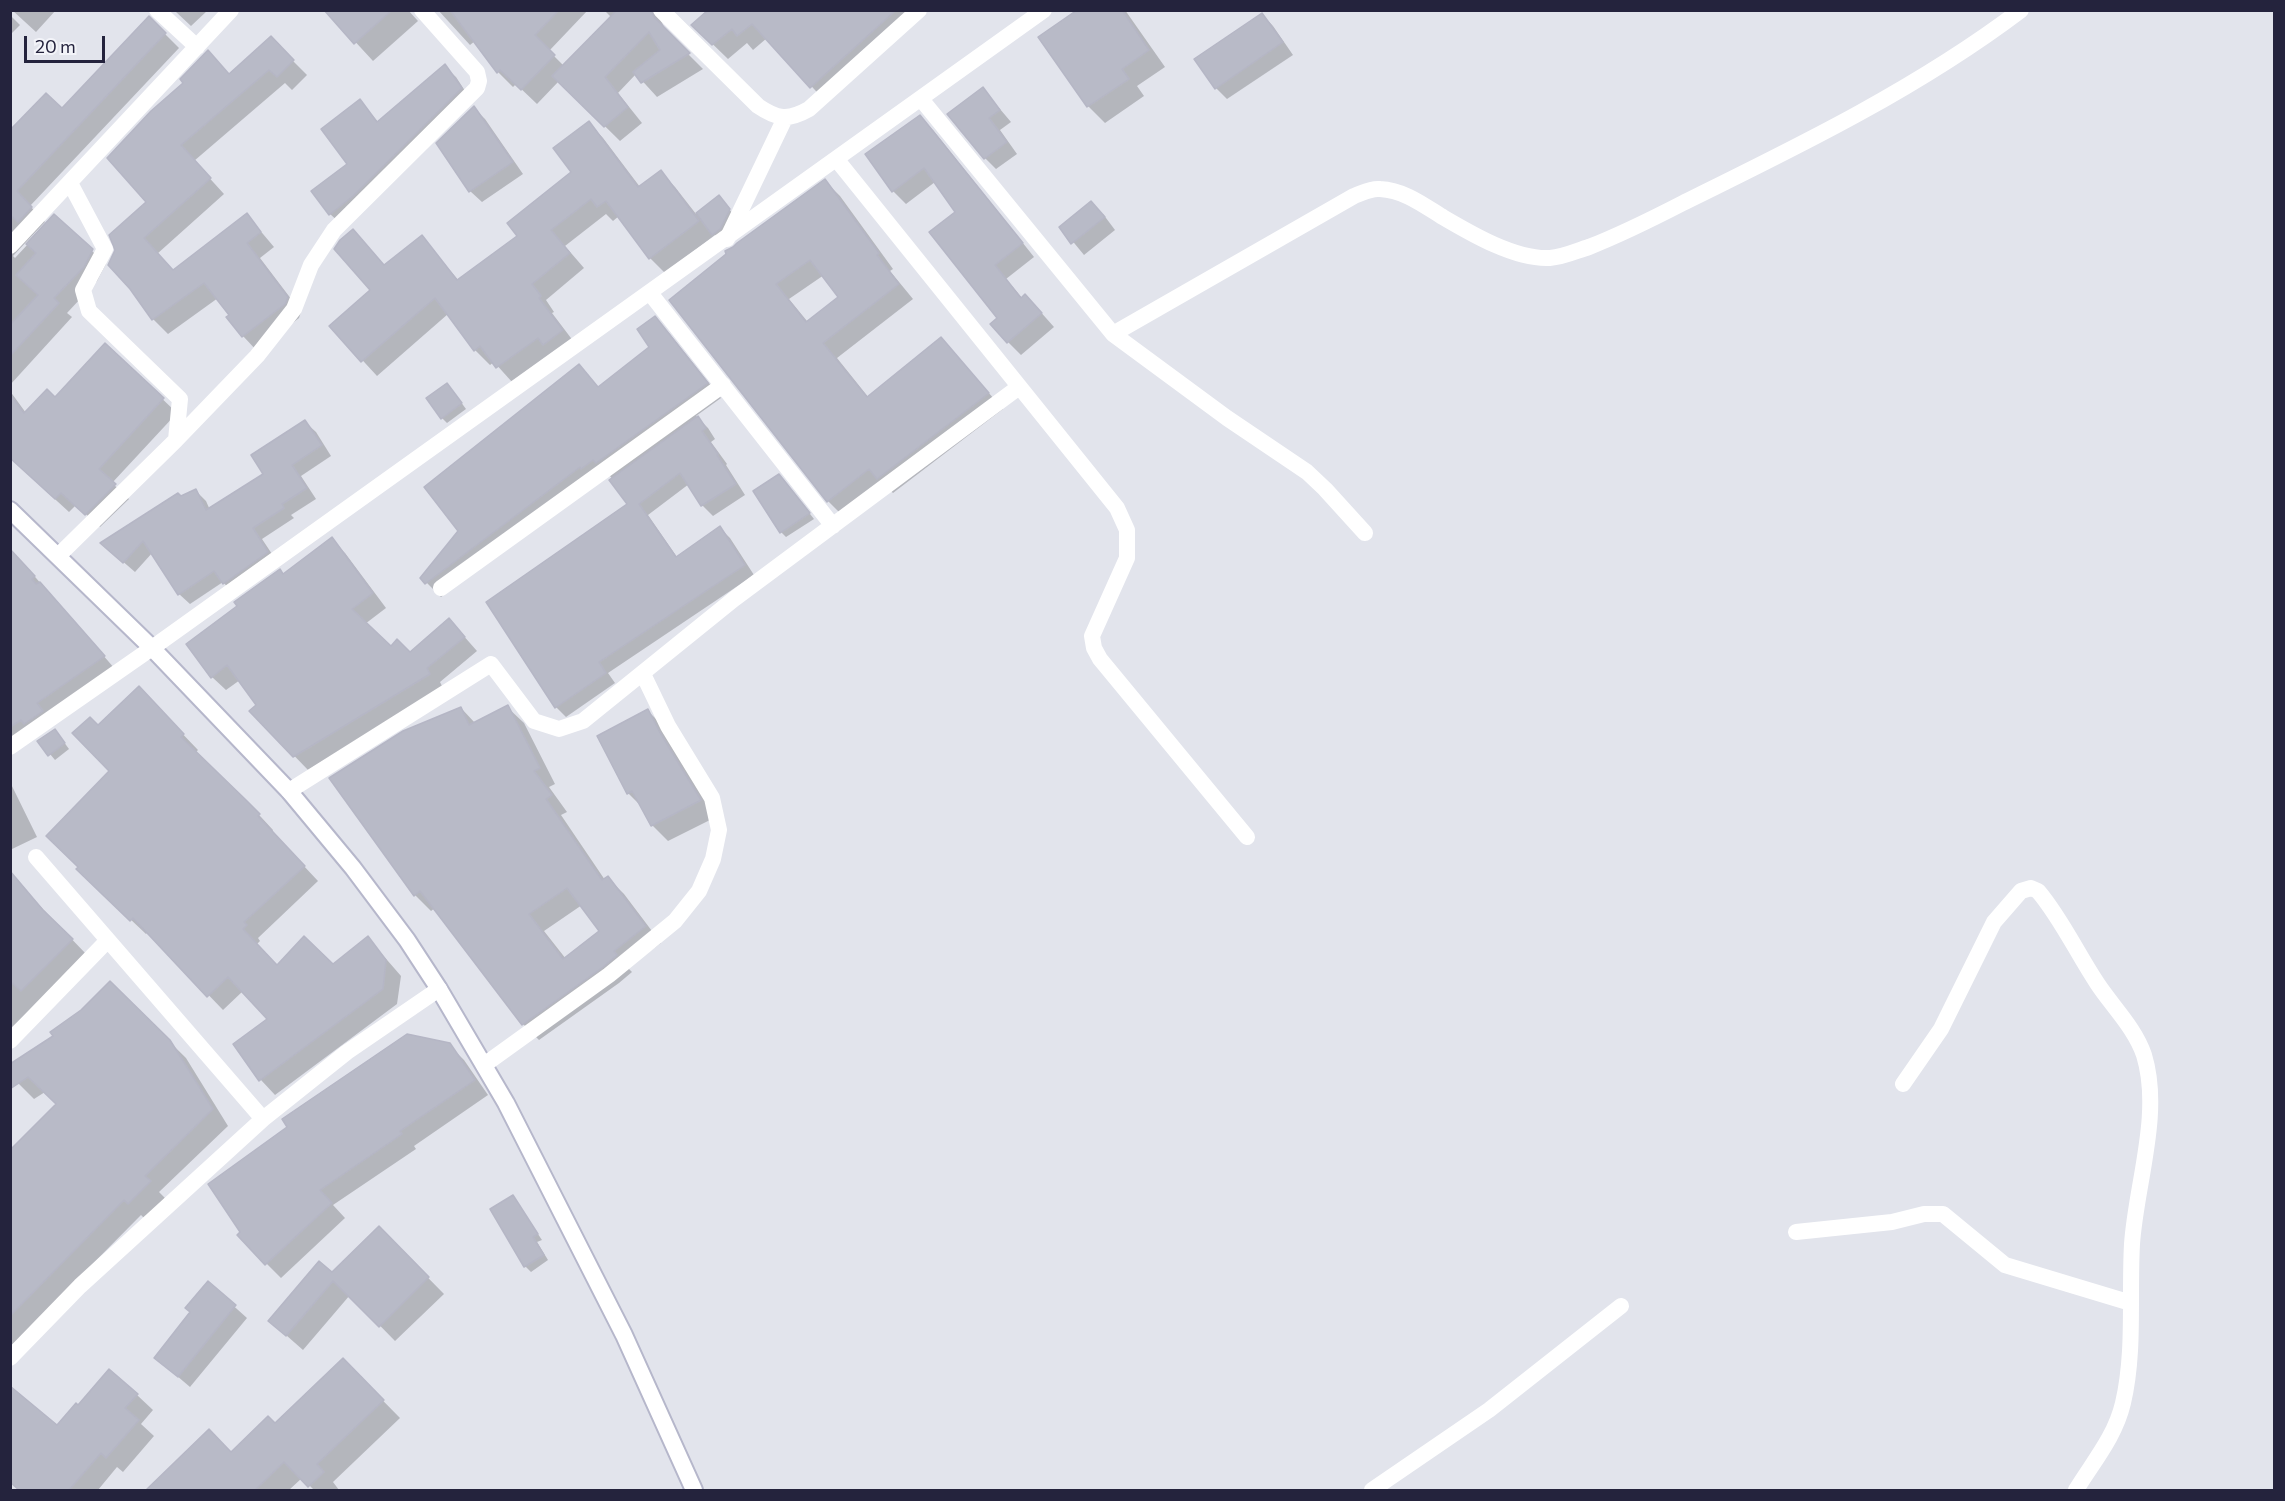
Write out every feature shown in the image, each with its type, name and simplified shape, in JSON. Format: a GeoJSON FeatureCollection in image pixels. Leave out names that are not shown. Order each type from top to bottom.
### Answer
{"type":"FeatureCollection","features":[{"type":"Feature","properties":{"kind":"street"},"geometry":{"type":"LineString","coordinates":[[157,10],[197,47]]}},
{"type":"Feature","properties":{"kind":"street"},"geometry":{"type":"LineString","coordinates":[[10,246],[231,10]]}},
{"type":"Feature","properties":{"kind":"street"},"geometry":{"type":"LineString","coordinates":[[58,556],[176,440],[257,356],[294,309],[311,265],[334,230],[477,88],[479,81],[477,72],[422,10]]}},
{"type":"Feature","properties":{"kind":"street"},"geometry":{"type":"LineString","coordinates":[[661,10],[758,106],[770,114],[785,118],[809,110],[919,10]]}},
{"type":"Feature","properties":{"kind":"street"},"geometry":{"type":"LineString","coordinates":[[10,747],[651,293],[1044,10]]}},
{"type":"Feature","properties":{"kind":"street"},"geometry":{"type":"LineString","coordinates":[[1113,334],[1354,196],[1371,189],[1399,192],[1464,230],[1507,249],[1533,257],[1549,258],[1566,255],[1621,235],[1760,165],[1896,91],[1953,57],[2021,10]]}},
{"type":"Feature","properties":{"kind":"street"},"geometry":{"type":"LineString","coordinates":[[921,99],[1113,334],[1227,418],[1306,472],[1325,489],[1365,533]]}},
{"type":"Feature","properties":{"kind":"street"},"geometry":{"type":"LineString","coordinates":[[726,239],[785,118]]}},
{"type":"Feature","properties":{"kind":"street"},"geometry":{"type":"LineString","coordinates":[[837,160],[1117,508],[1127,530],[1127,558],[1115,589],[1096,624],[1092,636],[1094,648],[1246,837]]}},
{"type":"Feature","properties":{"kind":"street"},"geometry":{"type":"LineString","coordinates":[[70,183],[105,249],[83,290],[89,311],[180,399],[176,440]]}},
{"type":"Feature","properties":{"kind":"street"},"geometry":{"type":"LineString","coordinates":[[651,293],[833,526]]}},
{"type":"Feature","properties":{"kind":"street"},"geometry":{"type":"LineString","coordinates":[[441,588],[723,385]]}},
{"type":"Feature","properties":{"kind":"street"},"geometry":{"type":"LineString","coordinates":[[289,791],[491,664],[534,722],[559,729],[583,721],[734,599],[1019,387]]}},
{"type":"Feature","properties":{"kind":"street"},"geometry":{"type":"LineString","coordinates":[[10,510],[152,648],[289,791],[353,868],[407,940],[439,989],[506,1103],[624,1335],[694,1491]]}},
{"type":"Feature","properties":{"kind":"street"},"geometry":{"type":"LineString","coordinates":[[484,1065],[609,975],[675,921],[699,891],[713,859],[719,830],[712,798],[668,726],[643,674]]}},
{"type":"Feature","properties":{"kind":"street"},"geometry":{"type":"LineString","coordinates":[[36,857],[263,1119]]}},
{"type":"Feature","properties":{"kind":"street"},"geometry":{"type":"LineString","coordinates":[[1903,1084],[1941,1029],[1994,922],[2021,891],[2031,888],[2038,891],[2130,1030],[2143,1054],[2150,1082],[2148,1145],[2134,1218],[2128,1374],[2123,1405],[2110,1440],[2076,1491]]}},
{"type":"Feature","properties":{"kind":"street"},"geometry":{"type":"LineString","coordinates":[[10,1041],[108,940]]}},
{"type":"Feature","properties":{"kind":"street"},"geometry":{"type":"LineString","coordinates":[[10,1358],[80,1286],[263,1119],[347,1053],[439,989]]}},
{"type":"Feature","properties":{"kind":"street"},"geometry":{"type":"LineString","coordinates":[[1797,1232],[1892,1222],[1924,1214],[1943,1214],[2005,1265],[2131,1304]]}},
{"type":"Feature","properties":{"kind":"street"},"geometry":{"type":"LineString","coordinates":[[1372,1491],[1489,1410],[1621,1306]]}},
{"type":"Feature","properties":{"kind":"building"},"geometry":{"type":"Polygon","coordinates":[[[324,10],[392,10],[354,44],[324,10]]]}},
{"type":"Feature","properties":{"kind":"building"},"geometry":{"type":"Polygon","coordinates":[[[450,10],[559,10],[535,35],[555,55],[521,90],[500,70],[497,73],[450,10]]]}},
{"type":"Feature","properties":{"kind":"building"},"geometry":{"type":"Polygon","coordinates":[[[617,10],[651,10],[654,17],[690,53],[641,83],[633,72],[660,50],[649,32],[605,77],[628,107],[604,127],[552,76],[617,10]]]}},
{"type":"Feature","properties":{"kind":"building"},"geometry":{"type":"Polygon","coordinates":[[[708,10],[896,10],[810,88],[752,24],[737,36],[732,29],[712,45],[691,25],[708,10]]]}},
{"type":"Feature","properties":{"kind":"building"},"geometry":{"type":"Polygon","coordinates":[[[1077,10],[1122,10],[1149,50],[1122,69],[1129,79],[1087,107],[1038,37],[1077,10]]]}},
{"type":"Feature","properties":{"kind":"building"},"geometry":{"type":"Polygon","coordinates":[[[1262,13],[1283,42],[1215,89],[1194,59],[1262,13]]]}},
{"type":"Feature","properties":{"kind":"building"},"geometry":{"type":"Polygon","coordinates":[[[149,16],[166,33],[17,191],[32,207],[18,222],[10,215],[10,130],[46,93],[62,108],[149,16]]]}},
{"type":"Feature","properties":{"kind":"building"},"geometry":{"type":"Polygon","coordinates":[[[271,36],[294,60],[277,77],[269,70],[181,145],[211,178],[144,238],[173,270],[247,213],[261,232],[247,243],[288,297],[285,304],[242,337],[226,317],[229,315],[204,283],[152,320],[130,289],[108,265],[115,250],[109,235],[146,202],[107,158],[151,111],[183,83],[180,79],[208,50],[229,74],[271,36]]]}},
{"type":"Feature","properties":{"kind":"building"},"geometry":{"type":"Polygon","coordinates":[[[445,64],[462,88],[353,196],[329,215],[311,191],[347,164],[321,129],[360,99],[377,122],[445,64]]]}},
{"type":"Feature","properties":{"kind":"building"},"geometry":{"type":"Polygon","coordinates":[[[983,87],[1000,110],[989,118],[1007,142],[984,159],[947,114],[983,87]]]}},
{"type":"Feature","properties":{"kind":"building"},"geometry":{"type":"Polygon","coordinates":[[[474,106],[513,162],[469,192],[436,143],[474,106]]]}},
{"type":"Feature","properties":{"kind":"building"},"geometry":{"type":"Polygon","coordinates":[[[920,115],[1023,243],[995,265],[1021,298],[1025,294],[1042,313],[1007,343],[990,324],[997,318],[929,232],[955,212],[924,168],[892,192],[865,154],[920,115]]]}},
{"type":"Feature","properties":{"kind":"building"},"geometry":{"type":"Polygon","coordinates":[[[589,121],[638,187],[661,170],[699,221],[649,259],[606,201],[597,207],[591,199],[551,230],[570,253],[532,284],[541,296],[539,298],[563,330],[543,345],[538,338],[496,368],[480,346],[474,351],[435,298],[361,362],[329,326],[370,290],[334,249],[340,240],[353,229],[384,265],[422,235],[457,280],[517,236],[507,223],[571,172],[553,148],[589,121]]]}},
{"type":"Feature","properties":{"kind":"building"},"geometry":{"type":"Polygon","coordinates":[[[825,179],[899,284],[823,343],[867,397],[941,337],[989,393],[877,479],[869,469],[827,502],[669,300],[737,243],[825,179]],[[810,260],[776,284],[806,322],[838,297],[810,260]]]}},
{"type":"Feature","properties":{"kind":"building"},"geometry":{"type":"Polygon","coordinates":[[[719,195],[730,209],[720,229],[712,235],[696,213],[719,195]]]}},
{"type":"Feature","properties":{"kind":"building"},"geometry":{"type":"Polygon","coordinates":[[[1091,201],[1105,217],[1071,244],[1059,227],[1091,201]]]}},
{"type":"Feature","properties":{"kind":"building"},"geometry":{"type":"Polygon","coordinates":[[[54,214],[93,249],[84,267],[54,298],[59,303],[10,356],[10,325],[38,295],[16,275],[36,253],[26,244],[54,214]]]}},
{"type":"Feature","properties":{"kind":"building"},"geometry":{"type":"Polygon","coordinates":[[[655,316],[708,383],[596,463],[593,460],[581,469],[580,467],[425,584],[420,578],[458,531],[424,487],[579,364],[598,387],[649,347],[637,329],[655,316]]]}},
{"type":"Feature","properties":{"kind":"building"},"geometry":{"type":"Polygon","coordinates":[[[105,343],[164,398],[99,469],[116,484],[85,515],[61,493],[55,499],[10,458],[10,394],[24,413],[47,389],[55,397],[105,343]]]}},
{"type":"Feature","properties":{"kind":"building"},"geometry":{"type":"Polygon","coordinates":[[[447,383],[462,403],[441,419],[426,398],[447,383]]]}},
{"type":"Feature","properties":{"kind":"building"},"geometry":{"type":"Polygon","coordinates":[[[698,416],[706,428],[702,431],[736,484],[701,506],[680,473],[639,504],[676,557],[720,526],[745,565],[599,662],[606,673],[555,708],[486,602],[627,504],[609,480],[698,416]]]}},
{"type":"Feature","properties":{"kind":"building"},"geometry":{"type":"Polygon","coordinates":[[[305,420],[322,445],[292,465],[307,488],[282,504],[284,508],[253,528],[268,552],[223,584],[214,571],[178,595],[143,541],[123,563],[100,543],[178,493],[181,496],[196,489],[206,510],[263,474],[251,455],[305,420]]]}},
{"type":"Feature","properties":{"kind":"building"},"geometry":{"type":"Polygon","coordinates":[[[779,474],[810,513],[780,533],[753,491],[779,474]]]}},
{"type":"Feature","properties":{"kind":"building"},"geometry":{"type":"Polygon","coordinates":[[[332,537],[373,593],[352,609],[391,646],[397,639],[410,652],[449,618],[465,637],[427,668],[430,674],[293,757],[249,711],[256,705],[227,665],[211,678],[186,644],[237,606],[234,602],[280,569],[283,574],[332,537]]]}},
{"type":"Feature","properties":{"kind":"building"},"geometry":{"type":"Polygon","coordinates":[[[10,549],[35,576],[32,579],[36,584],[40,582],[105,656],[37,703],[43,711],[24,724],[21,720],[10,727],[10,549]]]}},
{"type":"Feature","properties":{"kind":"building"},"geometry":{"type":"Polygon","coordinates":[[[139,686],[184,734],[181,737],[260,814],[258,816],[305,866],[244,922],[247,925],[243,929],[277,965],[304,936],[333,964],[368,936],[386,960],[383,989],[259,1081],[233,1044],[267,1019],[228,977],[207,997],[133,918],[130,921],[76,869],[78,867],[46,836],[109,771],[72,733],[90,717],[98,725],[139,686]]]}},
{"type":"Feature","properties":{"kind":"building"},"geometry":{"type":"Polygon","coordinates":[[[508,705],[540,768],[534,771],[552,795],[546,799],[602,880],[608,876],[646,926],[614,951],[617,955],[603,967],[522,1025],[420,891],[414,896],[329,778],[403,731],[461,707],[469,725],[508,705]],[[567,888],[529,914],[563,959],[599,931],[567,888]]]}},
{"type":"Feature","properties":{"kind":"building"},"geometry":{"type":"Polygon","coordinates":[[[648,709],[701,800],[651,826],[632,791],[627,794],[597,736],[648,709]]]}},
{"type":"Feature","properties":{"kind":"building"},"geometry":{"type":"Polygon","coordinates":[[[55,729],[65,743],[48,756],[37,741],[55,729]]]}},
{"type":"Feature","properties":{"kind":"building"},"geometry":{"type":"Polygon","coordinates":[[[10,871],[43,910],[73,939],[21,991],[10,981],[10,871]]]}},
{"type":"Feature","properties":{"kind":"building"},"geometry":{"type":"Polygon","coordinates":[[[110,981],[170,1040],[213,1109],[145,1176],[151,1181],[128,1204],[124,1200],[10,1316],[10,1150],[56,1104],[28,1077],[10,1089],[10,1064],[53,1036],[50,1032],[81,1010],[110,981]]]}},
{"type":"Feature","properties":{"kind":"building"},"geometry":{"type":"Polygon","coordinates":[[[407,1034],[450,1043],[475,1080],[400,1131],[402,1134],[320,1190],[332,1203],[265,1265],[237,1235],[240,1232],[208,1184],[287,1127],[282,1119],[407,1034]]]}},
{"type":"Feature","properties":{"kind":"building"},"geometry":{"type":"Polygon","coordinates":[[[513,1195],[538,1234],[533,1237],[544,1255],[524,1267],[490,1209],[513,1195]]]}},
{"type":"Feature","properties":{"kind":"building"},"geometry":{"type":"Polygon","coordinates":[[[379,1226],[429,1277],[379,1327],[333,1281],[286,1336],[268,1321],[319,1261],[332,1272],[379,1226]]]}},
{"type":"Feature","properties":{"kind":"building"},"geometry":{"type":"Polygon","coordinates":[[[208,1281],[236,1305],[178,1377],[154,1358],[190,1312],[185,1308],[208,1281]]]}},
{"type":"Feature","properties":{"kind":"building"},"geometry":{"type":"Polygon","coordinates":[[[343,1358],[384,1400],[317,1464],[324,1472],[308,1487],[284,1462],[254,1491],[145,1491],[209,1429],[231,1452],[268,1416],[275,1423],[343,1358]]]}},
{"type":"Feature","properties":{"kind":"building"},"geometry":{"type":"Polygon","coordinates":[[[109,1369],[138,1394],[125,1408],[139,1420],[106,1458],[101,1453],[68,1491],[20,1491],[10,1482],[10,1386],[57,1425],[109,1369]]]}}]}
